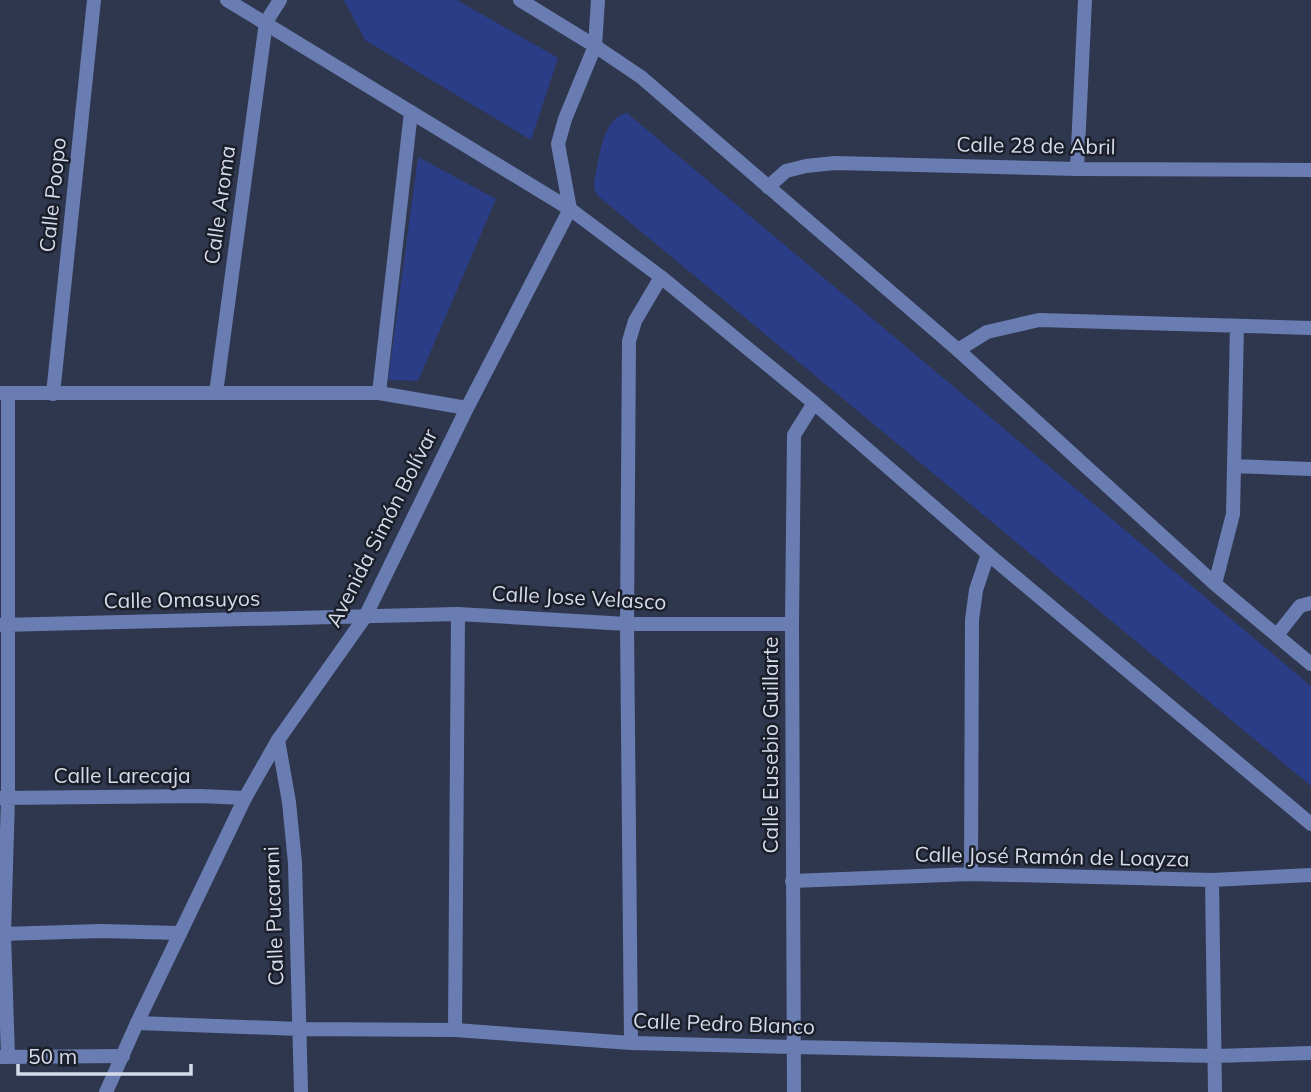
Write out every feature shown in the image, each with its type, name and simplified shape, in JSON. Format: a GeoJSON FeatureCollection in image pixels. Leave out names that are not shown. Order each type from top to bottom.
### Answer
{"type":"FeatureCollection","features":[{"type":"Feature","properties":{"kind":"street","name":"Calle Poopo"},"geometry":{"type":"LineString","coordinates":[[53,394],[94,0]]}},
{"type":"Feature","properties":{"kind":"street"},"geometry":{"type":"LineString","coordinates":[[227,0],[570,209],[661,277],[814,403],[988,554],[1311,824]]}},
{"type":"Feature","properties":{"kind":"street"},"geometry":{"type":"LineString","coordinates":[[266,22],[280,0]]}},
{"type":"Feature","properties":{"kind":"street"},"geometry":{"type":"LineString","coordinates":[[520,0],[640,77],[958,351],[1215,584],[1311,664]]}},
{"type":"Feature","properties":{"kind":"street"},"geometry":{"type":"LineString","coordinates":[[570,209],[558,144],[565,119],[595,46],[598,0]]}},
{"type":"Feature","properties":{"kind":"street"},"geometry":{"type":"LineString","coordinates":[[1076,169],[1085,0]]}},
{"type":"Feature","properties":{"kind":"street","name":"Calle Aroma"},"geometry":{"type":"LineString","coordinates":[[216,393],[266,22]]}},
{"type":"Feature","properties":{"kind":"street"},"geometry":{"type":"LineString","coordinates":[[379,393],[411,112]]}},
{"type":"Feature","properties":{"kind":"street","name":"Calle 28 de Abril"},"geometry":{"type":"LineString","coordinates":[[768,187],[786,171],[835,163],[1076,169],[1311,170]]}},
{"type":"Feature","properties":{"kind":"street","name":"Avenida Simón Bolívar"},"geometry":{"type":"LineString","coordinates":[[106,1092],[245,798],[278,740],[365,617],[467,408],[570,209]]}},
{"type":"Feature","properties":{"kind":"street"},"geometry":{"type":"LineString","coordinates":[[631,1043],[627,624],[629,341],[635,321],[661,277]]}},
{"type":"Feature","properties":{"kind":"street"},"geometry":{"type":"LineString","coordinates":[[958,351],[987,332],[1039,320],[1311,328]]}},
{"type":"Feature","properties":{"kind":"street"},"geometry":{"type":"LineString","coordinates":[[1215,584],[1233,514],[1237,326]]}},
{"type":"Feature","properties":{"kind":"street"},"geometry":{"type":"LineString","coordinates":[[123,1056],[4,1057],[4,393],[379,393],[467,408]]}},
{"type":"Feature","properties":{"kind":"street","name":"Calle Eusebio Guillarte"},"geometry":{"type":"LineString","coordinates":[[794,1092],[794,435],[814,403]]}},
{"type":"Feature","properties":{"kind":"street"},"geometry":{"type":"LineString","coordinates":[[1234,466],[1311,469]]}},
{"type":"Feature","properties":{"kind":"street"},"geometry":{"type":"LineString","coordinates":[[971,874],[972,620],[976,590],[988,554]]}},
{"type":"Feature","properties":{"kind":"street"},"geometry":{"type":"LineString","coordinates":[[1277,635],[1300,606],[1311,603]]}},
{"type":"Feature","properties":{"kind":"street"},"geometry":{"type":"LineString","coordinates":[[455,1030],[458,614]]}},
{"type":"Feature","properties":{"kind":"street","name":"Calle Jose Velasco"},"geometry":{"type":"LineString","coordinates":[[365,617],[458,614],[627,624],[792,624]]}},
{"type":"Feature","properties":{"kind":"street","name":"Calle Omasuyos"},"geometry":{"type":"LineString","coordinates":[[4,625],[365,617]]}},
{"type":"Feature","properties":{"kind":"street","name":"Calle Pucarani"},"geometry":{"type":"LineString","coordinates":[[278,740],[289,802],[295,863],[301,1092]]}},
{"type":"Feature","properties":{"kind":"street","name":"Calle Larecaja"},"geometry":{"type":"LineString","coordinates":[[4,798],[245,798]]}},
{"type":"Feature","properties":{"kind":"street","name":"Calle José Ramón de Loayza"},"geometry":{"type":"LineString","coordinates":[[792,881],[971,874],[1212,880],[1311,875]]}},
{"type":"Feature","properties":{"kind":"street"},"geometry":{"type":"LineString","coordinates":[[1212,880],[1215,1092]]}},
{"type":"Feature","properties":{"kind":"street"},"geometry":{"type":"LineString","coordinates":[[2,934],[101,931],[180,933]]}},
{"type":"Feature","properties":{"kind":"street","name":"Calle Pedro Blanco"},"geometry":{"type":"LineString","coordinates":[[137,1023],[299,1029],[455,1030],[631,1043],[1215,1056],[1311,1053]]}},
{"type":"Feature","properties":{"kind":"shaded area"},"geometry":{"type":"Polygon","coordinates":[[[344,0],[457,0],[558,58],[531,140],[365,40],[344,0]]]}},
{"type":"Feature","properties":{"kind":"shaded area"},"geometry":{"type":"Polygon","coordinates":[[[627,113],[1311,686],[1311,786],[598,196],[594,181],[603,141],[618,116],[627,113]]]}},
{"type":"Feature","properties":{"kind":"shaded area"},"geometry":{"type":"Polygon","coordinates":[[[418,157],[496,199],[418,381],[388,380],[418,157]]]}}]}
